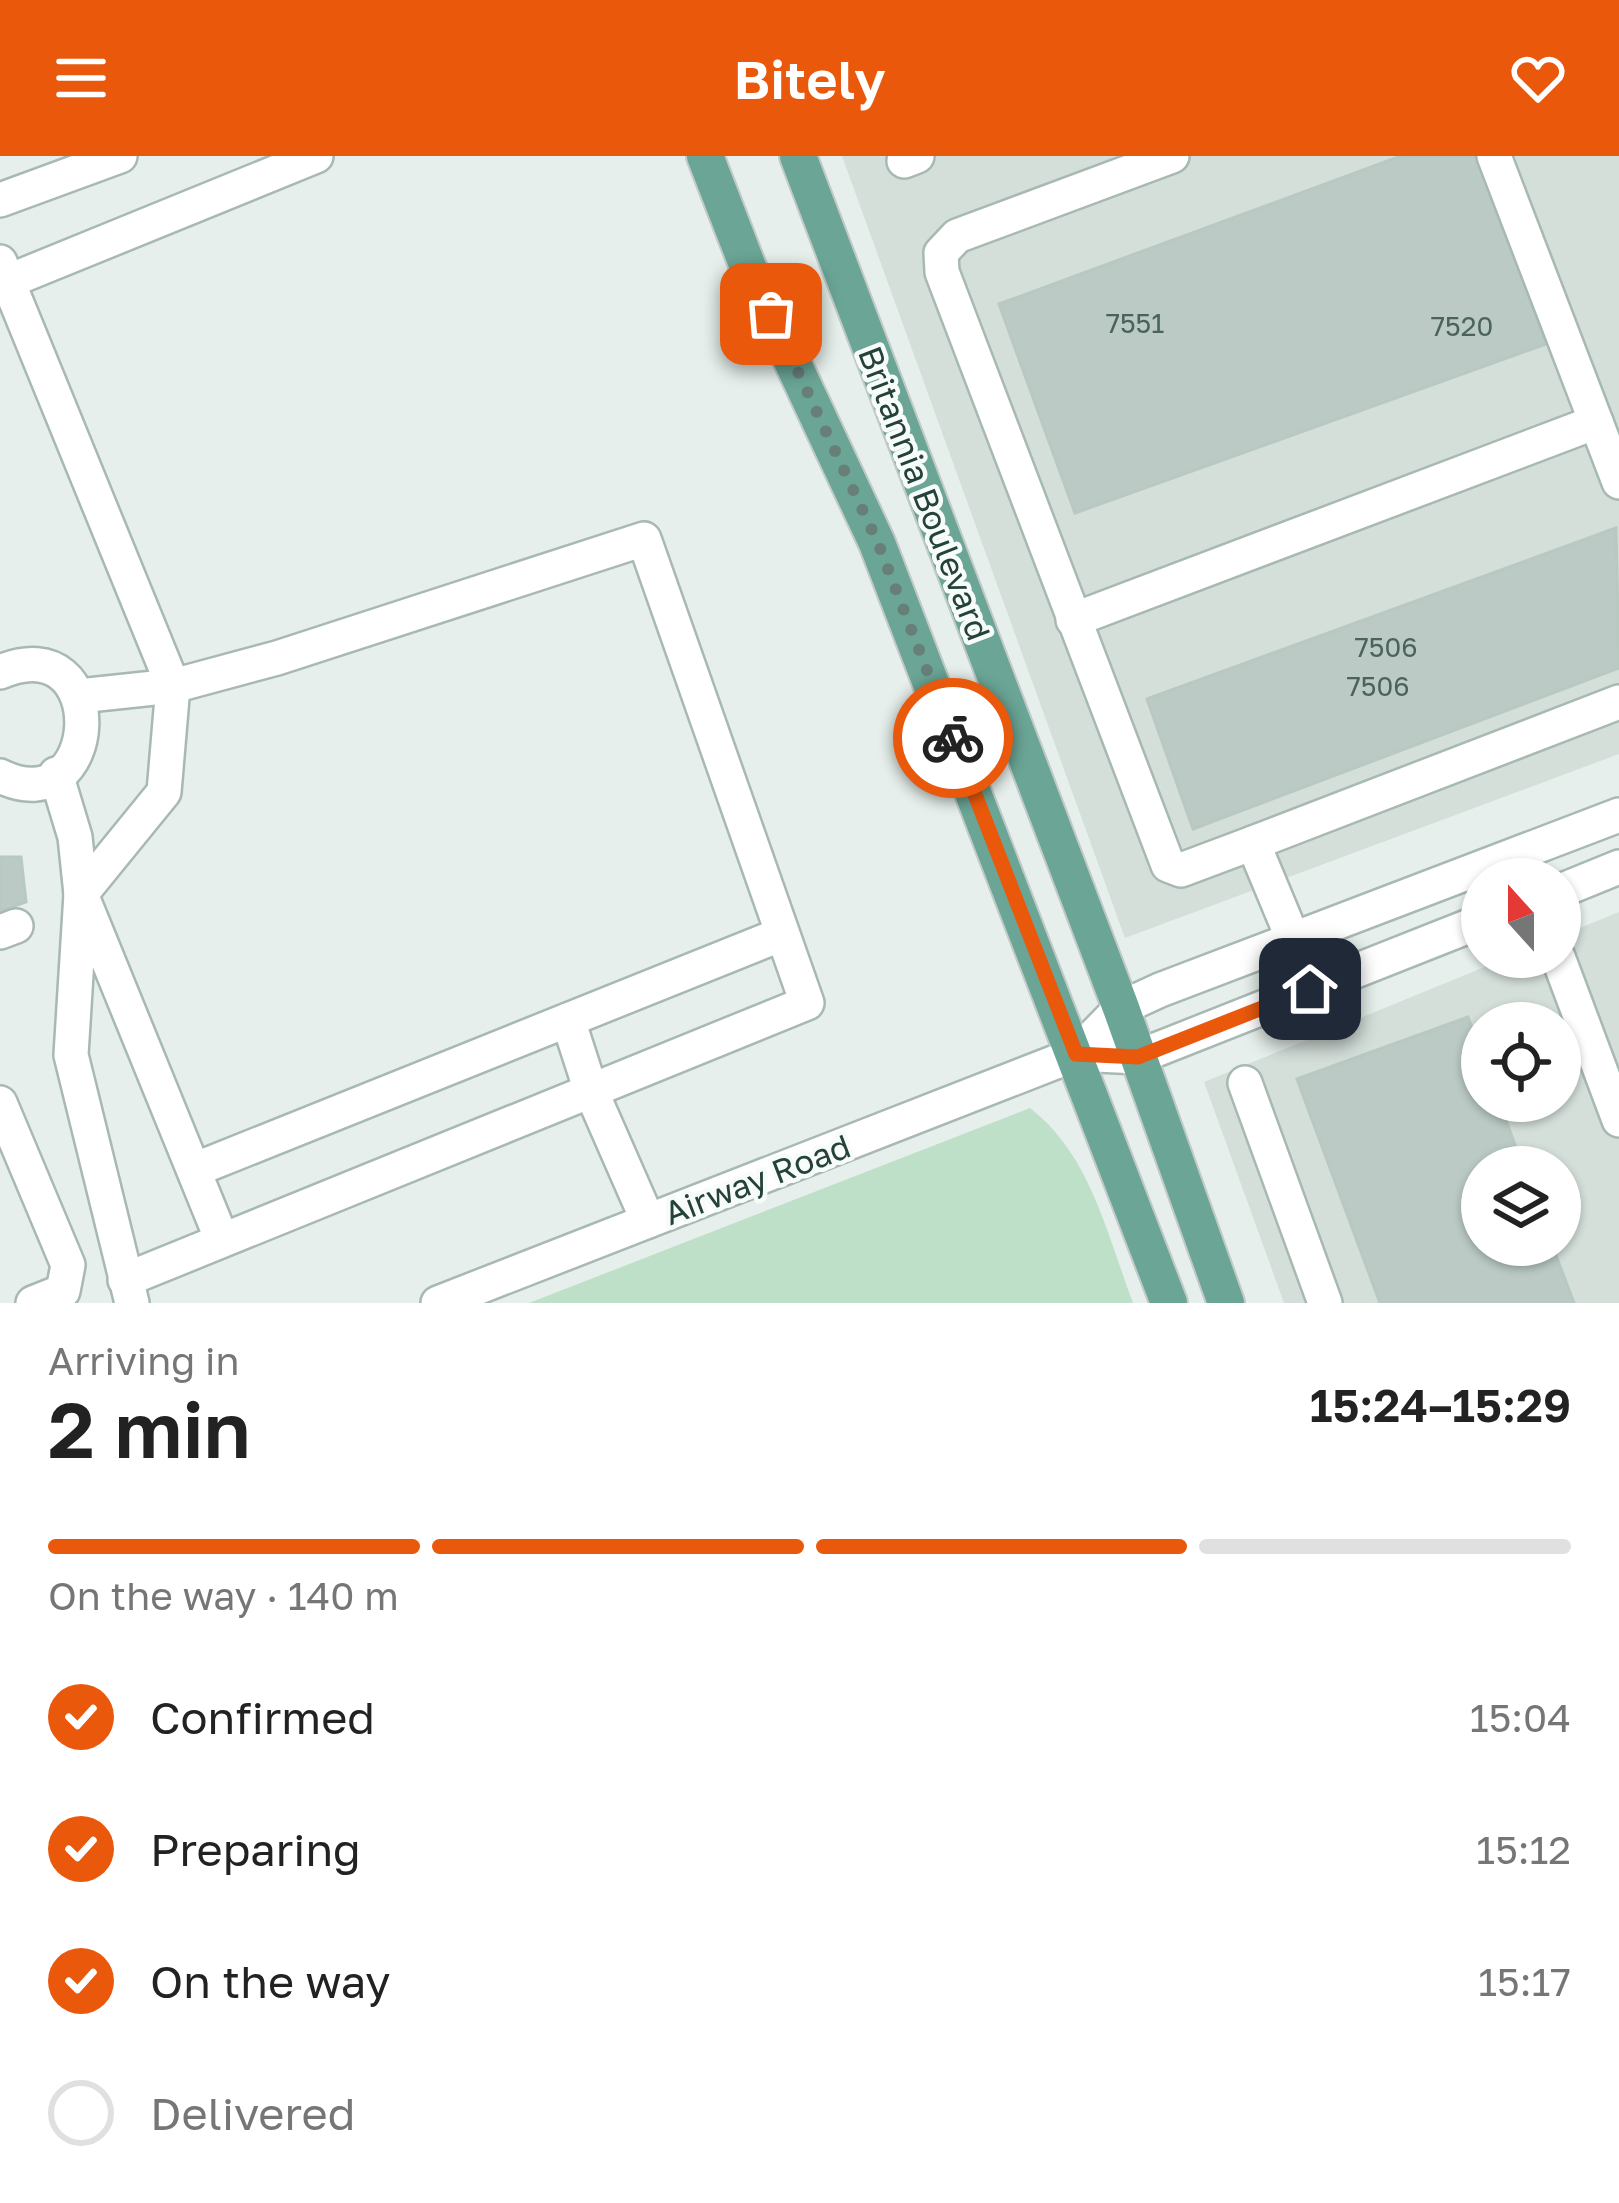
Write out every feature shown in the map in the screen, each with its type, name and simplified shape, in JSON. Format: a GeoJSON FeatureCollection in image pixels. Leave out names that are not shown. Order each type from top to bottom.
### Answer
{"type":"FeatureCollection","features":[{"type":"Feature","properties":{"kind":"main road","name":"Britannia Boulevard"},"geometry":{"type":"LineString","coordinates":[[705,156],[748,266],[878,543],[1169,1303]]}},
{"type":"Feature","properties":{"kind":"main road","name":"Britannia Boulevard"},"geometry":{"type":"LineString","coordinates":[[798,156],[1121,1007],[1226,1303]]}},
{"type":"Feature","properties":{"kind":"street"},"geometry":{"type":"LineString","coordinates":[[0,200],[120,156]]}},
{"type":"Feature","properties":{"kind":"street"},"geometry":{"type":"LineString","coordinates":[[82,894],[164,792],[173,686],[4,272],[316,156]]}},
{"type":"Feature","properties":{"kind":"street"},"geometry":{"type":"LineString","coordinates":[[1172,156],[957,236],[941,253],[942,272],[1168,865],[1181,870],[1619,702]]}},
{"type":"Feature","properties":{"kind":"street"},"geometry":{"type":"LineString","coordinates":[[1494,156],[1619,482]]}},
{"type":"Feature","properties":{"kind":"street"},"geometry":{"type":"LineString","coordinates":[[1073,620],[1596,422]]}},
{"type":"Feature","properties":{"kind":"street"},"geometry":{"type":"LineString","coordinates":[[56,774],[75,837],[82,894],[71,1055],[128,1291],[222,1240],[807,1003],[644,539],[277,658],[173,686],[79,696]]}},
{"type":"Feature","properties":{"kind":"street"},"geometry":{"type":"LineString","coordinates":[[0,776],[29,783],[56,774],[78,753],[84,735],[79,696],[51,670],[2,665]]}},
{"type":"Feature","properties":{"kind":"street","name":"Airway Road"},"geometry":{"type":"LineString","coordinates":[[1076,1054],[1121,1007],[1619,815]]}},
{"type":"Feature","properties":{"kind":"street"},"geometry":{"type":"LineString","coordinates":[[1253,843],[1293,939]]}},
{"type":"Feature","properties":{"kind":"street"},"geometry":{"type":"LineString","coordinates":[[1581,882],[1619,867]]}},
{"type":"Feature","properties":{"kind":"street"},"geometry":{"type":"LineString","coordinates":[[82,894],[222,1240]]}},
{"type":"Feature","properties":{"kind":"street","name":"Airway Road"},"geometry":{"type":"LineString","coordinates":[[438,1303],[1076,1054],[1138,1057],[1461,929]]}},
{"type":"Feature","properties":{"kind":"street"},"geometry":{"type":"LineString","coordinates":[[194,1170],[782,934]]}},
{"type":"Feature","properties":{"kind":"street"},"geometry":{"type":"LineString","coordinates":[[1566,978],[1619,1120]]}},
{"type":"Feature","properties":{"kind":"street"},"geometry":{"type":"LineString","coordinates":[[568,1020],[590,1091],[648,1221]]}},
{"type":"Feature","properties":{"kind":"street"},"geometry":{"type":"LineString","coordinates":[[1245,1083],[1325,1303]]}},
{"type":"Feature","properties":{"kind":"street"},"geometry":{"type":"LineString","coordinates":[[0,1103],[68,1265],[63,1291],[33,1303]]}},
{"type":"Feature","properties":{"kind":"shaded area"},"geometry":{"type":"Polygon","coordinates":[[[842,156],[1619,156],[1619,754],[1125,938],[842,156]]]}},
{"type":"Feature","properties":{"kind":"shaded area"},"geometry":{"type":"Polygon","coordinates":[[[1619,912],[1619,1303],[1284,1303],[1204,1082],[1461,977],[1581,978],[1581,927],[1619,912]]]}},
{"type":"Feature","properties":{"kind":"green space"},"geometry":{"type":"Polygon","coordinates":[[[1030,1108],[1051,1127],[1082,1172],[1133,1303],[529,1303],[1030,1108]]]}},
{"type":"Feature","properties":{"kind":"building"},"geometry":{"type":"Polygon","coordinates":[[[1401,156],[1478,156],[1546,344],[1075,513],[999,304],[1401,156]]]}},
{"type":"Feature","properties":{"kind":"building"},"geometry":{"type":"Polygon","coordinates":[[[1616,528],[1619,668],[1193,829],[1147,699],[1616,528]]]}},
{"type":"Feature","properties":{"kind":"building"},"geometry":{"type":"Polygon","coordinates":[[[0,857],[21,857],[26,902],[0,911],[0,857]]]}},
{"type":"Feature","properties":{"kind":"building"},"geometry":{"type":"Polygon","coordinates":[[[1461,1020],[1461,1122],[1507,1122],[1515,1146],[1461,1146],[1461,1266],[1560,1266],[1574,1303],[1380,1303],[1297,1079],[1461,1020]]]}},
{"type":"Feature","properties":{"kind":"way so far"},"geometry":{"type":"LineString","coordinates":[[771,314],[878,543],[953,738]]}},
{"type":"Feature","properties":{"kind":"route"},"geometry":{"type":"LineString","coordinates":[[953,738],[1076,1054],[1138,1057],[1310,989]]}}]}
